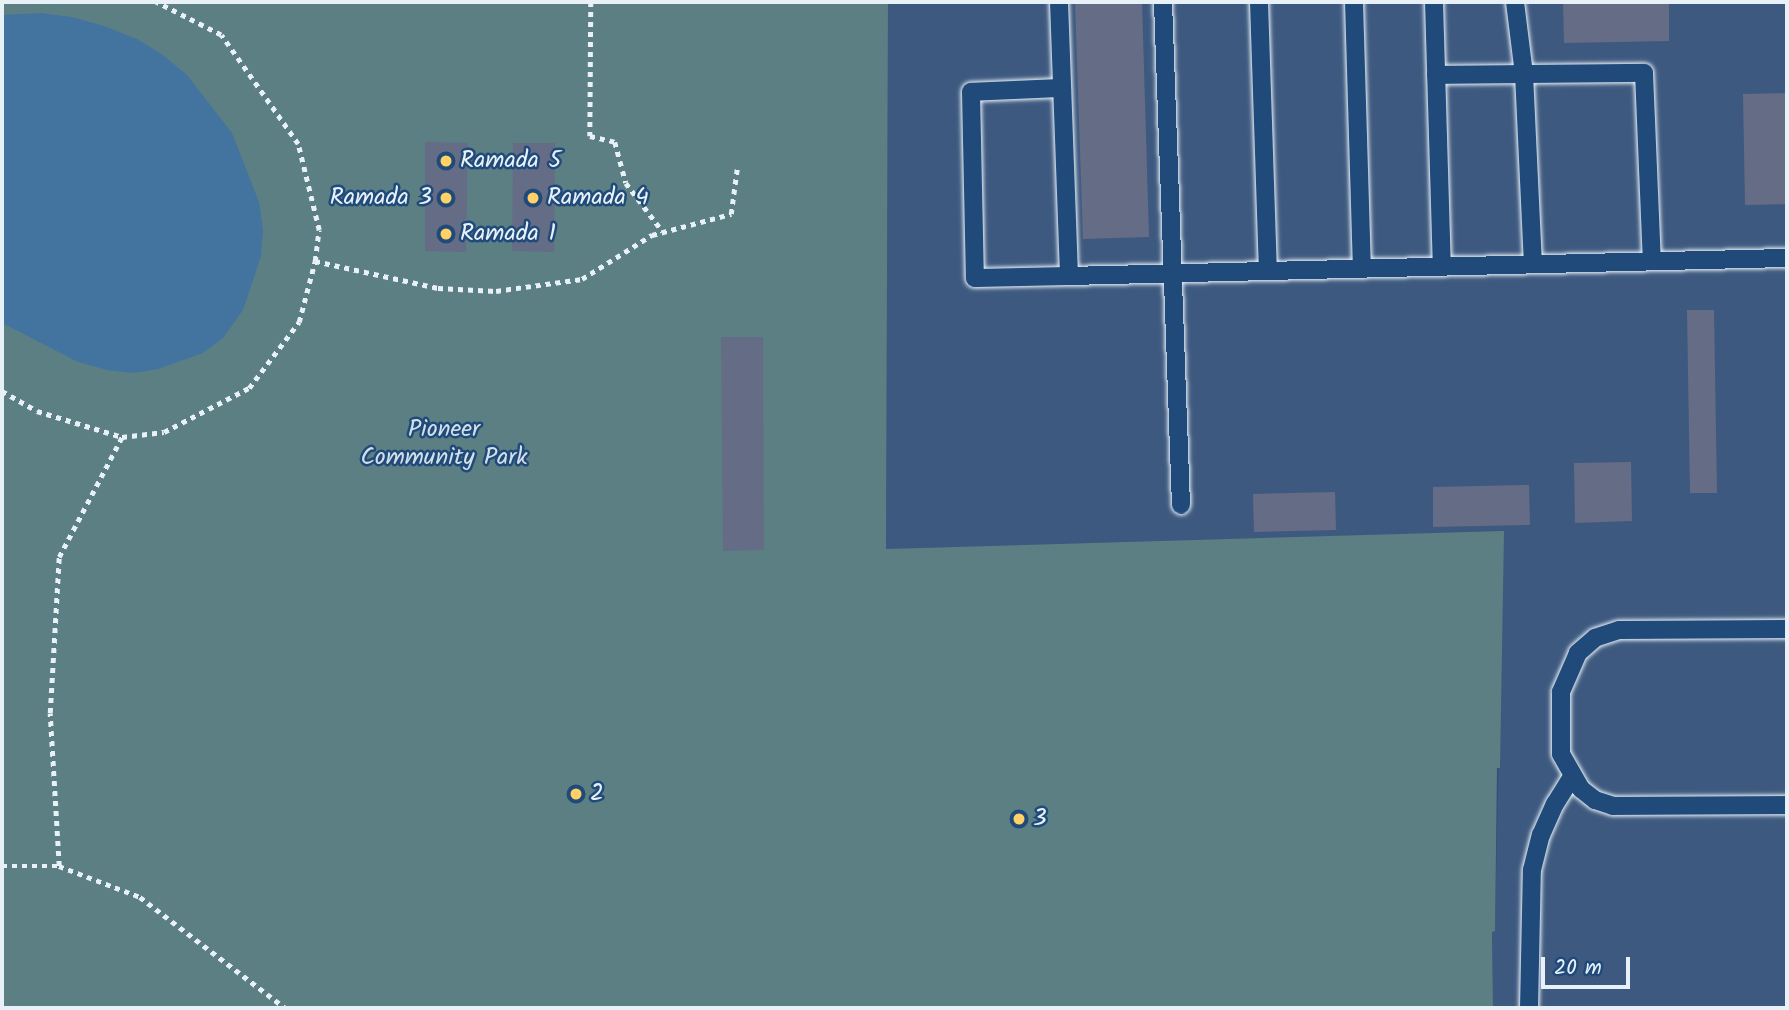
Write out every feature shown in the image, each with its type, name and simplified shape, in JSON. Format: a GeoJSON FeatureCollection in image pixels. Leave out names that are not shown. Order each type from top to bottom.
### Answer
{"type":"FeatureCollection","features":[{"type":"Feature","properties":{"kind":"lane"},"geometry":{"type":"LineString","coordinates":[[1059,2],[1069,276]]}},
{"type":"Feature","properties":{"kind":"lane"},"geometry":{"type":"LineString","coordinates":[[1163,2],[1181,505]]}},
{"type":"Feature","properties":{"kind":"lane"},"geometry":{"type":"LineString","coordinates":[[1259,2],[1268,270]]}},
{"type":"Feature","properties":{"kind":"lane"},"geometry":{"type":"LineString","coordinates":[[1354,2],[1362,268]]}},
{"type":"Feature","properties":{"kind":"lane"},"geometry":{"type":"LineString","coordinates":[[1434,2],[1442,266]]}},
{"type":"Feature","properties":{"kind":"lane"},"geometry":{"type":"LineString","coordinates":[[1515,2],[1524,74],[1533,264]]}},
{"type":"Feature","properties":{"kind":"lane"},"geometry":{"type":"LineString","coordinates":[[1436,75],[1644,73],[1652,261]]}},
{"type":"Feature","properties":{"kind":"lane"},"geometry":{"type":"LineString","coordinates":[[1062,88],[971,92],[975,278],[1787,258]]}},
{"type":"Feature","properties":{"kind":"lane"},"geometry":{"type":"LineString","coordinates":[[1787,629],[1619,630],[1595,638],[1578,653],[1560,692],[1560,754],[1572,777],[1595,800],[1613,806],[1787,804]]}},
{"type":"Feature","properties":{"kind":"lane"},"geometry":{"type":"LineString","coordinates":[[1529,1008],[1532,870],[1541,835],[1555,804],[1572,777]]}},
{"type":"Feature","properties":{"kind":"path"},"geometry":{"type":"LineString","coordinates":[[2,391],[37,411],[122,437],[164,432],[249,388],[299,322],[315,261],[318,230],[298,145],[220,35],[156,2]]}},
{"type":"Feature","properties":{"kind":"path"},"geometry":{"type":"LineString","coordinates":[[591,2],[590,136],[615,142],[626,183],[663,232]]}},
{"type":"Feature","properties":{"kind":"path"},"geometry":{"type":"LineString","coordinates":[[315,261],[438,288],[496,291],[582,279],[652,235],[731,214],[737,169]]}},
{"type":"Feature","properties":{"kind":"path"},"geometry":{"type":"LineString","coordinates":[[59,866],[50,713],[59,557],[122,437]]}},
{"type":"Feature","properties":{"kind":"path"},"geometry":{"type":"LineString","coordinates":[[2,866],[59,866],[140,897],[285,1008]]}},
{"type":"Feature","properties":{"kind":"shaded area"},"geometry":{"type":"Polygon","coordinates":[[[888,2],[1787,2],[1787,1008],[1493,1008],[1492,931],[1495,931],[1504,603],[886,549],[888,2]]]}},
{"type":"Feature","properties":{"kind":"shaded area"},"geometry":{"type":"Polygon","coordinates":[[[40,13],[72,17],[104,26],[137,39],[163,55],[187,75],[232,133],[259,202],[263,230],[261,256],[243,310],[223,338],[203,353],[158,369],[133,373],[107,370],[78,362],[2,323],[2,15],[40,13]]]}},
{"type":"Feature","properties":{"kind":"green space","name":"Pioneer Community Park"},"geometry":{"type":"Polygon","coordinates":[[[2,2],[888,2],[886,549],[1504,531],[1500,768],[1497,768],[1495,931],[1492,932],[1493,1008],[2,1008],[2,2]]]}},
{"type":"Feature","properties":{"kind":"building"},"geometry":{"type":"Polygon","coordinates":[[[1075,2],[1142,2],[1149,237],[1083,239],[1075,2]]]}},
{"type":"Feature","properties":{"kind":"building"},"geometry":{"type":"Polygon","coordinates":[[[1563,2],[1669,2],[1669,41],[1564,43],[1563,2]]]}},
{"type":"Feature","properties":{"kind":"building"},"geometry":{"type":"Polygon","coordinates":[[[1787,93],[1787,204],[1745,205],[1743,94],[1787,93]]]}},
{"type":"Feature","properties":{"kind":"building"},"geometry":{"type":"Polygon","coordinates":[[[425,142],[468,143],[466,252],[425,251],[425,142]]]}},
{"type":"Feature","properties":{"kind":"building"},"geometry":{"type":"Polygon","coordinates":[[[513,143],[555,143],[554,252],[512,251],[513,143]]]}},
{"type":"Feature","properties":{"kind":"building"},"geometry":{"type":"Polygon","coordinates":[[[1687,310],[1714,310],[1717,493],[1690,493],[1687,310]]]}},
{"type":"Feature","properties":{"kind":"building"},"geometry":{"type":"Polygon","coordinates":[[[721,337],[763,337],[764,550],[723,551],[721,337]]]}},
{"type":"Feature","properties":{"kind":"building"},"geometry":{"type":"Polygon","coordinates":[[[1631,462],[1632,521],[1575,523],[1574,463],[1631,462]]]}},
{"type":"Feature","properties":{"kind":"building"},"geometry":{"type":"Polygon","coordinates":[[[1529,485],[1530,525],[1433,527],[1433,487],[1529,485]]]}},
{"type":"Feature","properties":{"kind":"building"},"geometry":{"type":"Polygon","coordinates":[[[1335,492],[1336,530],[1254,532],[1253,494],[1335,492]]]}},
{"type":"Feature","properties":{"kind":"place","name":"Ramada 5"},"geometry":{"type":"Point","coordinates":[446,161]}},
{"type":"Feature","properties":{"kind":"place","name":"Ramada 3"},"geometry":{"type":"Point","coordinates":[446,198]}},
{"type":"Feature","properties":{"kind":"place","name":"Ramada 4"},"geometry":{"type":"Point","coordinates":[533,198]}},
{"type":"Feature","properties":{"kind":"place","name":"Ramada 1"},"geometry":{"type":"Point","coordinates":[446,234]}},
{"type":"Feature","properties":{"kind":"place","name":"2"},"geometry":{"type":"Point","coordinates":[576,794]}},
{"type":"Feature","properties":{"kind":"place","name":"3"},"geometry":{"type":"Point","coordinates":[1019,819]}}]}
